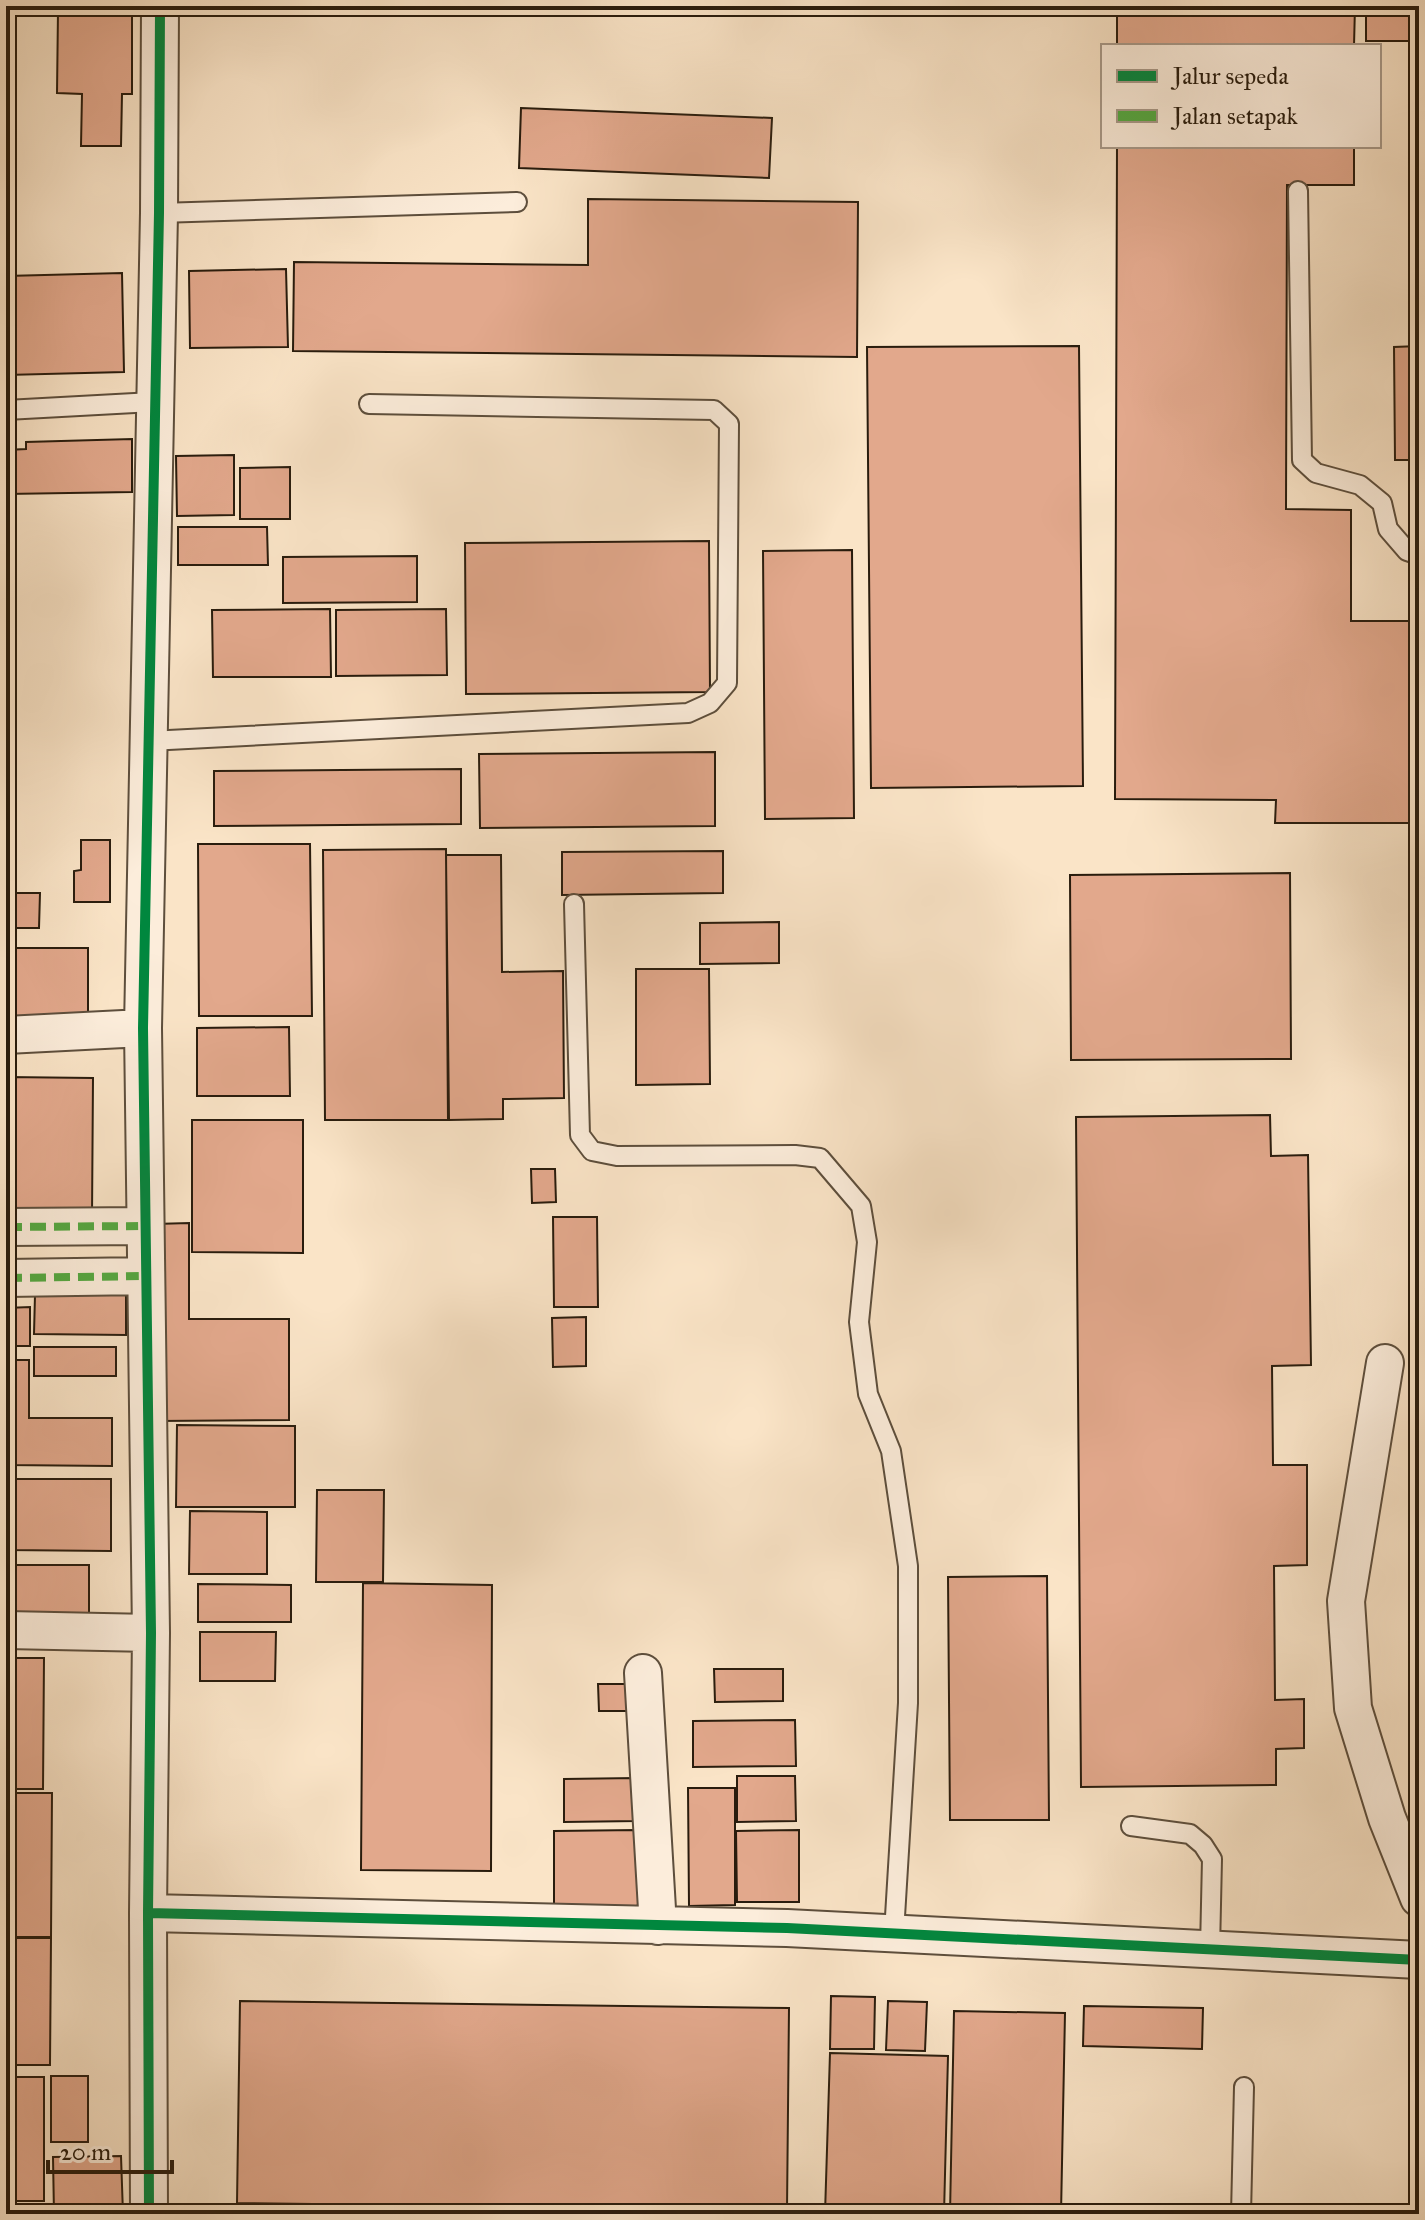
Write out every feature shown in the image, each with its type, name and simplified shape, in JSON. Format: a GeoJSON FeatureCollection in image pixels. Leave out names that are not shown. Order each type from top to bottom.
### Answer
{"type":"FeatureCollection","features":[{"type":"Feature","properties":{"kind":"street"},"geometry":{"type":"LineString","coordinates":[[149,2214],[151,1633],[143,1028],[159,213],[160,6]]}},
{"type":"Feature","properties":{"kind":"street"},"geometry":{"type":"LineString","coordinates":[[6,1035],[143,1028]]}},
{"type":"Feature","properties":{"kind":"street"},"geometry":{"type":"LineString","coordinates":[[6,1227],[145,1226]]}},
{"type":"Feature","properties":{"kind":"street"},"geometry":{"type":"LineString","coordinates":[[6,1278],[146,1276]]}},
{"type":"Feature","properties":{"kind":"street"},"geometry":{"type":"LineString","coordinates":[[1385,1363],[1346,1601],[1353,1708],[1387,1818],[1419,1898]]}},
{"type":"Feature","properties":{"kind":"street"},"geometry":{"type":"LineString","coordinates":[[6,1630],[151,1633]]}},
{"type":"Feature","properties":{"kind":"street"},"geometry":{"type":"LineString","coordinates":[[643,1673],[658,1926]]}},
{"type":"Feature","properties":{"kind":"street"},"geometry":{"type":"LineString","coordinates":[[148,1913],[894,1933],[1419,1960]]}},
{"type":"Feature","properties":{"kind":"lane"},"geometry":{"type":"LineString","coordinates":[[1298,191],[1302,460],[1316,473],[1360,485],[1382,503],[1388,529],[1407,551],[1419,555]]}},
{"type":"Feature","properties":{"kind":"lane"},"geometry":{"type":"LineString","coordinates":[[159,213],[517,202]]}},
{"type":"Feature","properties":{"kind":"lane"},"geometry":{"type":"LineString","coordinates":[[6,410],[153,402]]}},
{"type":"Feature","properties":{"kind":"lane"},"geometry":{"type":"LineString","coordinates":[[149,741],[688,713],[710,703],[727,683],[729,424],[714,410],[369,404]]}},
{"type":"Feature","properties":{"kind":"lane"},"geometry":{"type":"LineString","coordinates":[[574,904],[580,1135],[592,1151],[617,1156],[795,1155],[820,1158],[861,1206],[867,1242],[859,1322],[868,1394],[891,1451],[908,1566],[908,1703],[894,1933]]}},
{"type":"Feature","properties":{"kind":"lane"},"geometry":{"type":"LineString","coordinates":[[1131,1826],[1190,1834],[1203,1845],[1212,1859],[1210,1949]]}},
{"type":"Feature","properties":{"kind":"lane"},"geometry":{"type":"LineString","coordinates":[[1241,2214],[1244,2087]]}},
{"type":"Feature","properties":{"kind":"building"},"geometry":{"type":"Polygon","coordinates":[[[1117,6],[1355,6],[1354,44],[1117,44],[1117,6]]]}},
{"type":"Feature","properties":{"kind":"building"},"geometry":{"type":"Polygon","coordinates":[[[1366,6],[1419,6],[1419,41],[1366,41],[1366,6]]]}},
{"type":"Feature","properties":{"kind":"building"},"geometry":{"type":"Polygon","coordinates":[[[58,11],[132,11],[132,94],[122,94],[121,146],[81,146],[82,94],[57,93],[58,11]]]}},
{"type":"Feature","properties":{"kind":"building"},"geometry":{"type":"Polygon","coordinates":[[[521,108],[772,118],[769,178],[519,168],[521,108]]]}},
{"type":"Feature","properties":{"kind":"building"},"geometry":{"type":"Polygon","coordinates":[[[1117,148],[1354,148],[1354,185],[1287,185],[1286,509],[1351,510],[1351,621],[1419,621],[1419,823],[1275,823],[1276,800],[1115,799],[1117,148]]]}},
{"type":"Feature","properties":{"kind":"building"},"geometry":{"type":"Polygon","coordinates":[[[588,199],[858,202],[857,357],[293,351],[294,262],[588,265],[588,199]]]}},
{"type":"Feature","properties":{"kind":"building"},"geometry":{"type":"Polygon","coordinates":[[[286,269],[288,347],[190,348],[189,271],[286,269]]]}},
{"type":"Feature","properties":{"kind":"building"},"geometry":{"type":"Polygon","coordinates":[[[122,273],[124,372],[6,375],[6,276],[122,273]]]}},
{"type":"Feature","properties":{"kind":"building"},"geometry":{"type":"Polygon","coordinates":[[[1079,346],[1083,786],[871,788],[867,347],[1079,346]]]}},
{"type":"Feature","properties":{"kind":"building"},"geometry":{"type":"Polygon","coordinates":[[[1419,346],[1419,460],[1395,460],[1394,347],[1419,346]]]}},
{"type":"Feature","properties":{"kind":"building"},"geometry":{"type":"Polygon","coordinates":[[[132,439],[132,492],[6,494],[6,450],[26,449],[26,442],[132,439]]]}},
{"type":"Feature","properties":{"kind":"building"},"geometry":{"type":"Polygon","coordinates":[[[234,455],[234,515],[177,516],[176,456],[234,455]]]}},
{"type":"Feature","properties":{"kind":"building"},"geometry":{"type":"Polygon","coordinates":[[[290,467],[290,519],[240,519],[240,468],[290,467]]]}},
{"type":"Feature","properties":{"kind":"building"},"geometry":{"type":"Polygon","coordinates":[[[178,527],[267,527],[268,565],[178,565],[178,527]]]}},
{"type":"Feature","properties":{"kind":"building"},"geometry":{"type":"Polygon","coordinates":[[[709,541],[710,692],[466,694],[465,543],[709,541]]]}},
{"type":"Feature","properties":{"kind":"building"},"geometry":{"type":"Polygon","coordinates":[[[852,550],[854,818],[765,819],[763,551],[852,550]]]}},
{"type":"Feature","properties":{"kind":"building"},"geometry":{"type":"Polygon","coordinates":[[[417,556],[417,602],[283,603],[283,557],[417,556]]]}},
{"type":"Feature","properties":{"kind":"building"},"geometry":{"type":"Polygon","coordinates":[[[330,609],[331,677],[213,677],[212,610],[330,609]]]}},
{"type":"Feature","properties":{"kind":"building"},"geometry":{"type":"Polygon","coordinates":[[[446,609],[447,675],[336,676],[336,610],[446,609]]]}},
{"type":"Feature","properties":{"kind":"building"},"geometry":{"type":"Polygon","coordinates":[[[715,752],[715,826],[480,828],[479,754],[715,752]]]}},
{"type":"Feature","properties":{"kind":"building"},"geometry":{"type":"Polygon","coordinates":[[[461,769],[461,824],[214,826],[214,771],[461,769]]]}},
{"type":"Feature","properties":{"kind":"building"},"geometry":{"type":"Polygon","coordinates":[[[81,840],[110,840],[110,902],[74,902],[74,871],[81,870],[81,840]]]}},
{"type":"Feature","properties":{"kind":"building"},"geometry":{"type":"Polygon","coordinates":[[[198,844],[310,844],[312,1016],[199,1016],[198,844]]]}},
{"type":"Feature","properties":{"kind":"building"},"geometry":{"type":"Polygon","coordinates":[[[446,849],[448,1120],[325,1120],[323,850],[446,849]]]}},
{"type":"Feature","properties":{"kind":"building"},"geometry":{"type":"Polygon","coordinates":[[[723,851],[723,893],[562,895],[562,852],[723,851]]]}},
{"type":"Feature","properties":{"kind":"building"},"geometry":{"type":"Polygon","coordinates":[[[446,855],[501,855],[502,972],[563,971],[564,1098],[503,1099],[503,1119],[449,1120],[446,855]]]}},
{"type":"Feature","properties":{"kind":"building"},"geometry":{"type":"Polygon","coordinates":[[[1290,873],[1291,1059],[1071,1060],[1070,875],[1290,873]]]}},
{"type":"Feature","properties":{"kind":"building"},"geometry":{"type":"Polygon","coordinates":[[[6,893],[40,893],[39,928],[6,928],[6,893]]]}},
{"type":"Feature","properties":{"kind":"building"},"geometry":{"type":"Polygon","coordinates":[[[779,922],[779,963],[700,964],[700,923],[779,922]]]}},
{"type":"Feature","properties":{"kind":"building"},"geometry":{"type":"Polygon","coordinates":[[[6,948],[88,948],[88,1024],[6,1023],[6,948]]]}},
{"type":"Feature","properties":{"kind":"building"},"geometry":{"type":"Polygon","coordinates":[[[636,969],[709,969],[710,1084],[636,1085],[636,969]]]}},
{"type":"Feature","properties":{"kind":"building"},"geometry":{"type":"Polygon","coordinates":[[[289,1027],[290,1096],[197,1096],[197,1028],[289,1027]]]}},
{"type":"Feature","properties":{"kind":"building"},"geometry":{"type":"Polygon","coordinates":[[[6,1077],[93,1078],[92,1216],[6,1216],[6,1077]]]}},
{"type":"Feature","properties":{"kind":"building"},"geometry":{"type":"Polygon","coordinates":[[[1270,1115],[1271,1156],[1308,1155],[1311,1365],[1272,1366],[1273,1465],[1307,1465],[1307,1565],[1274,1566],[1275,1700],[1304,1699],[1304,1748],[1276,1749],[1276,1785],[1081,1787],[1076,1117],[1270,1115]]]}},
{"type":"Feature","properties":{"kind":"building"},"geometry":{"type":"Polygon","coordinates":[[[192,1120],[303,1120],[303,1253],[192,1252],[192,1120]]]}},
{"type":"Feature","properties":{"kind":"building"},"geometry":{"type":"Polygon","coordinates":[[[531,1169],[555,1169],[556,1202],[532,1203],[531,1169]]]}},
{"type":"Feature","properties":{"kind":"building"},"geometry":{"type":"Polygon","coordinates":[[[553,1217],[597,1217],[598,1307],[554,1307],[553,1217]]]}},
{"type":"Feature","properties":{"kind":"building"},"geometry":{"type":"Polygon","coordinates":[[[189,1223],[189,1319],[289,1319],[289,1420],[156,1421],[155,1224],[189,1223]]]}},
{"type":"Feature","properties":{"kind":"building"},"geometry":{"type":"Polygon","coordinates":[[[35,1295],[126,1295],[126,1335],[34,1334],[35,1295]]]}},
{"type":"Feature","properties":{"kind":"building"},"geometry":{"type":"Polygon","coordinates":[[[30,1307],[30,1346],[6,1346],[6,1308],[30,1307]]]}},
{"type":"Feature","properties":{"kind":"building"},"geometry":{"type":"Polygon","coordinates":[[[586,1317],[586,1366],[553,1367],[552,1318],[586,1317]]]}},
{"type":"Feature","properties":{"kind":"building"},"geometry":{"type":"Polygon","coordinates":[[[34,1347],[116,1347],[116,1376],[34,1376],[34,1347]]]}},
{"type":"Feature","properties":{"kind":"building"},"geometry":{"type":"Polygon","coordinates":[[[6,1360],[29,1360],[29,1418],[112,1418],[112,1466],[6,1465],[6,1360]]]}},
{"type":"Feature","properties":{"kind":"building"},"geometry":{"type":"Polygon","coordinates":[[[177,1425],[295,1426],[295,1507],[176,1507],[177,1425]]]}},
{"type":"Feature","properties":{"kind":"building"},"geometry":{"type":"Polygon","coordinates":[[[6,1479],[111,1479],[111,1551],[6,1550],[6,1479]]]}},
{"type":"Feature","properties":{"kind":"building"},"geometry":{"type":"Polygon","coordinates":[[[317,1490],[384,1490],[383,1582],[316,1582],[317,1490]]]}},
{"type":"Feature","properties":{"kind":"building"},"geometry":{"type":"Polygon","coordinates":[[[190,1511],[267,1512],[267,1574],[189,1574],[190,1511]]]}},
{"type":"Feature","properties":{"kind":"building"},"geometry":{"type":"Polygon","coordinates":[[[6,1565],[89,1565],[89,1615],[6,1614],[6,1565]]]}},
{"type":"Feature","properties":{"kind":"building"},"geometry":{"type":"Polygon","coordinates":[[[1047,1576],[1049,1820],[950,1820],[948,1577],[1047,1576]]]}},
{"type":"Feature","properties":{"kind":"building"},"geometry":{"type":"Polygon","coordinates":[[[363,1583],[492,1585],[491,1871],[361,1870],[363,1583]]]}},
{"type":"Feature","properties":{"kind":"building"},"geometry":{"type":"Polygon","coordinates":[[[198,1584],[291,1585],[291,1622],[198,1622],[198,1584]]]}},
{"type":"Feature","properties":{"kind":"building"},"geometry":{"type":"Polygon","coordinates":[[[200,1632],[276,1632],[275,1681],[200,1681],[200,1632]]]}},
{"type":"Feature","properties":{"kind":"building"},"geometry":{"type":"Polygon","coordinates":[[[6,1658],[44,1658],[43,1789],[6,1789],[6,1658]]]}},
{"type":"Feature","properties":{"kind":"building"},"geometry":{"type":"Polygon","coordinates":[[[714,1669],[783,1669],[783,1701],[715,1702],[714,1669]]]}},
{"type":"Feature","properties":{"kind":"building"},"geometry":{"type":"Polygon","coordinates":[[[598,1684],[636,1684],[636,1711],[599,1711],[598,1684]]]}},
{"type":"Feature","properties":{"kind":"building"},"geometry":{"type":"Polygon","coordinates":[[[795,1720],[796,1766],[693,1767],[693,1721],[795,1720]]]}},
{"type":"Feature","properties":{"kind":"building"},"geometry":{"type":"Polygon","coordinates":[[[737,1776],[795,1776],[796,1821],[737,1822],[737,1776]]]}},
{"type":"Feature","properties":{"kind":"building"},"geometry":{"type":"Polygon","coordinates":[[[636,1778],[637,1821],[564,1822],[564,1779],[636,1778]]]}},
{"type":"Feature","properties":{"kind":"building"},"geometry":{"type":"Polygon","coordinates":[[[688,1788],[735,1788],[735,1905],[689,1906],[688,1788]]]}},
{"type":"Feature","properties":{"kind":"building"},"geometry":{"type":"Polygon","coordinates":[[[6,1793],[52,1793],[51,1937],[6,1937],[6,1793]]]}},
{"type":"Feature","properties":{"kind":"building"},"geometry":{"type":"Polygon","coordinates":[[[638,1830],[638,1906],[554,1907],[554,1831],[638,1830]]]}},
{"type":"Feature","properties":{"kind":"building"},"geometry":{"type":"Polygon","coordinates":[[[799,1830],[799,1902],[737,1902],[736,1831],[799,1830]]]}},
{"type":"Feature","properties":{"kind":"building"},"geometry":{"type":"Polygon","coordinates":[[[6,1938],[51,1938],[50,2065],[6,2065],[6,1938]]]}},
{"type":"Feature","properties":{"kind":"building"},"geometry":{"type":"Polygon","coordinates":[[[831,1996],[875,1997],[874,2049],[830,2049],[831,1996]]]}},
{"type":"Feature","properties":{"kind":"building"},"geometry":{"type":"Polygon","coordinates":[[[240,2001],[789,2008],[787,2210],[237,2203],[240,2001]]]}},
{"type":"Feature","properties":{"kind":"building"},"geometry":{"type":"Polygon","coordinates":[[[888,2001],[927,2002],[925,2051],[886,2050],[888,2001]]]}},
{"type":"Feature","properties":{"kind":"building"},"geometry":{"type":"Polygon","coordinates":[[[1084,2006],[1203,2008],[1202,2049],[1083,2046],[1084,2006]]]}},
{"type":"Feature","properties":{"kind":"building"},"geometry":{"type":"Polygon","coordinates":[[[954,2011],[1065,2013],[1061,2214],[950,2214],[954,2011]]]}},
{"type":"Feature","properties":{"kind":"building"},"geometry":{"type":"Polygon","coordinates":[[[830,2053],[948,2056],[944,2214],[825,2214],[830,2053]]]}},
{"type":"Feature","properties":{"kind":"building"},"geometry":{"type":"Polygon","coordinates":[[[51,2076],[88,2076],[88,2142],[51,2142],[51,2076]]]}},
{"type":"Feature","properties":{"kind":"building"},"geometry":{"type":"Polygon","coordinates":[[[6,2077],[44,2077],[44,2201],[6,2201],[6,2077]]]}},
{"type":"Feature","properties":{"kind":"building"},"geometry":{"type":"Polygon","coordinates":[[[121,2156],[123,2214],[54,2214],[53,2157],[121,2156]]]}},
{"type":"Feature","properties":{"kind":"marked path"},"geometry":{"type":"LineString","coordinates":[[6,1227],[145,1226]]}},
{"type":"Feature","properties":{"kind":"marked path"},"geometry":{"type":"LineString","coordinates":[[6,1278],[146,1276]]}},
{"type":"Feature","properties":{"kind":"cycle path"},"geometry":{"type":"LineString","coordinates":[[149,2214],[151,1633],[143,1028],[159,213],[160,6]]}},
{"type":"Feature","properties":{"kind":"cycle path"},"geometry":{"type":"LineString","coordinates":[[148,1913],[787,1928],[1419,1960]]}}]}
